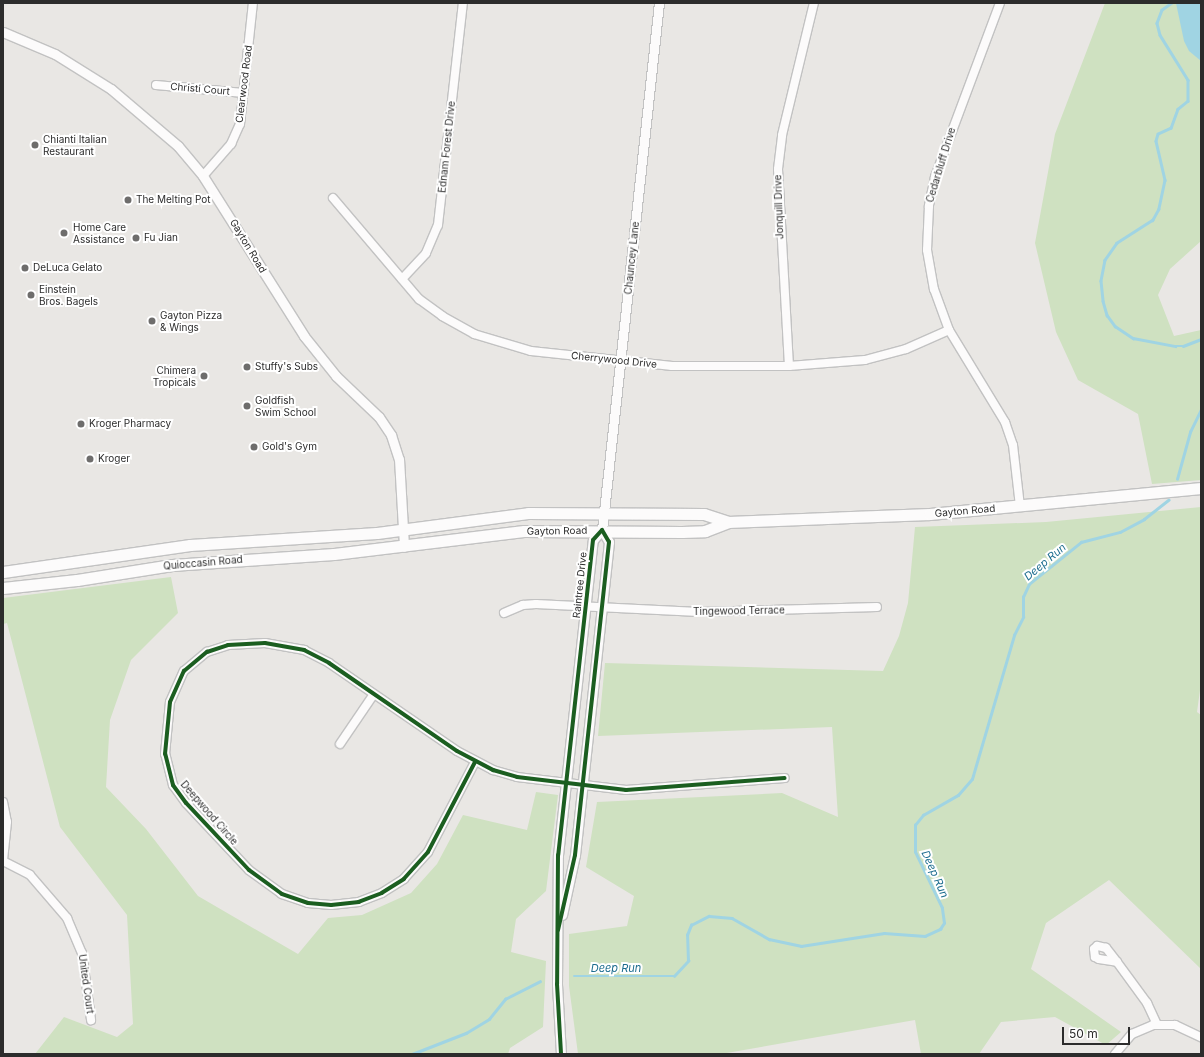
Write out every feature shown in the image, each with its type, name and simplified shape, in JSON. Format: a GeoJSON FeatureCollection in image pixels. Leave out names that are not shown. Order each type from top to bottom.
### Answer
{"type":"FeatureCollection","features":[{"type":"Feature","properties":{"kind":"main road","name":"Gayton Road"},"geometry":{"type":"LineString","coordinates":[[404,547],[524,531],[705,531],[728,522],[930,514],[1201,488]]}},
{"type":"Feature","properties":{"kind":"main road","name":"Gayton Road"},"geometry":{"type":"LineString","coordinates":[[403,529],[528,513],[604,512],[704,514],[728,522]]}},
{"type":"Feature","properties":{"kind":"main road","name":"Quioccasin Road"},"geometry":{"type":"LineString","coordinates":[[3,572],[190,545],[320,538],[403,529]]}},
{"type":"Feature","properties":{"kind":"main road","name":"Quioccasin Road"},"geometry":{"type":"LineString","coordinates":[[3,588],[77,580],[172,565],[404,547]]}},
{"type":"Feature","properties":{"kind":"street","name":"Clearwood Road"},"geometry":{"type":"LineString","coordinates":[[203,176],[224,154],[236,135],[242,118],[254,3]]}},
{"type":"Feature","properties":{"kind":"street","name":"Ednam Forest Drive"},"geometry":{"type":"LineString","coordinates":[[402,279],[426,253],[438,225],[463,3]]}},
{"type":"Feature","properties":{"kind":"street","name":"Chauncey Lane"},"geometry":{"type":"LineString","coordinates":[[602,530],[659,3]]}},
{"type":"Feature","properties":{"kind":"street","name":"Jonquill Drive"},"geometry":{"type":"LineString","coordinates":[[789,366],[778,169],[782,135],[814,3]]}},
{"type":"Feature","properties":{"kind":"street","name":"Cedarbluff Drive"},"geometry":{"type":"LineString","coordinates":[[1000,3],[949,136],[929,206],[929,263],[934,289],[950,330],[1005,422],[1013,445],[1020,506]]}},
{"type":"Feature","properties":{"kind":"street","name":"Gayton Road"},"geometry":{"type":"LineString","coordinates":[[3,32],[55,54],[110,89],[178,146],[203,176],[304,336],[336,376],[384,424],[399,459],[404,547]]}},
{"type":"Feature","properties":{"kind":"street","name":"Christi Court"},"geometry":{"type":"LineString","coordinates":[[156,85],[244,93]]}},
{"type":"Feature","properties":{"kind":"street","name":"Cherrywood Drive"},"geometry":{"type":"LineString","coordinates":[[333,198],[419,299],[442,316],[493,342],[531,351],[620,361],[710,368],[789,366],[865,360],[906,348],[950,330]]}},
{"type":"Feature","properties":{"kind":"street","name":"Raintree Drive"},"geometry":{"type":"LineString","coordinates":[[558,930],[576,855],[609,542],[602,530],[593,540],[558,855],[557,998],[561,1054]]}},
{"type":"Feature","properties":{"kind":"street","name":"Tingewood Terrace"},"geometry":{"type":"LineString","coordinates":[[504,613],[523,605],[699,612],[877,607]]}},
{"type":"Feature","properties":{"kind":"street","name":"Deepwood Circle"},"geometry":{"type":"LineString","coordinates":[[475,762],[428,852],[413,871],[382,894],[359,902],[338,905],[299,900],[267,885],[249,870],[186,803],[170,778],[165,754],[170,702],[174,688],[191,663],[218,647],[239,643],[265,643],[304,650],[329,663],[475,762],[517,777],[582,787],[653,790],[785,778]]}},
{"type":"Feature","properties":{"kind":"street"},"geometry":{"type":"LineString","coordinates":[[340,744],[374,694]]}},
{"type":"Feature","properties":{"kind":"street"},"geometry":{"type":"LineString","coordinates":[[3,802],[7,822],[6,849],[3,861]]}},
{"type":"Feature","properties":{"kind":"street","name":"United Court"},"geometry":{"type":"LineString","coordinates":[[3,861],[30,875],[67,918],[82,953],[91,1020]]}},
{"type":"Feature","properties":{"kind":"street"},"geometry":{"type":"LineString","coordinates":[[1117,962],[1147,1003],[1157,1024]]}},
{"type":"Feature","properties":{"kind":"street"},"geometry":{"type":"LineString","coordinates":[[1115,1054],[1132,1034],[1157,1024],[1175,1025],[1201,1037]]}},
{"type":"Feature","properties":{"kind":"green space"},"geometry":{"type":"Polygon","coordinates":[[[1105,3],[1201,3],[1201,241],[1170,269],[1158,295],[1174,336],[1201,330],[1201,480],[1152,484],[1138,414],[1078,380],[1056,332],[1035,243],[1055,134],[1105,3]]]}},
{"type":"Feature","properties":{"kind":"green space"},"geometry":{"type":"Polygon","coordinates":[[[1201,507],[1201,683],[1197,712],[1201,715],[1201,969],[1109,880],[1046,923],[1031,969],[1121,1032],[1106,1045],[1055,1017],[1001,1022],[979,1054],[921,1054],[915,1020],[721,1054],[578,1054],[569,986],[569,934],[627,926],[634,896],[586,867],[597,802],[782,793],[838,817],[832,727],[598,736],[605,663],[883,671],[899,636],[908,603],[915,527],[1046,522],[1201,507]]]}},
{"type":"Feature","properties":{"kind":"green space"},"geometry":{"type":"Polygon","coordinates":[[[171,577],[178,613],[131,660],[110,720],[106,787],[146,829],[198,896],[298,954],[328,918],[362,915],[411,893],[437,864],[463,815],[527,830],[536,792],[558,795],[546,891],[516,919],[511,952],[546,961],[543,1027],[510,1048],[508,1054],[35,1054],[64,1017],[117,1037],[133,1024],[127,915],[60,827],[7,623],[3,624],[3,598],[171,577]]]}},
{"type":"Feature","properties":{"kind":"water"},"geometry":{"type":"Polygon","coordinates":[[[1176,3],[1201,3],[1201,61],[1189,51],[1184,41],[1176,3]]]}},
{"type":"Feature","properties":{"kind":"waterway","name":"Deep Run"},"geometry":{"type":"LineString","coordinates":[[1172,3],[1162,10],[1157,23],[1160,35],[1188,80],[1188,101],[1178,109],[1171,128],[1158,134],[1156,141],[1165,180],[1159,209],[1153,220],[1117,243],[1105,260],[1101,281],[1103,301],[1107,315],[1115,326],[1133,338],[1175,346],[1183,346],[1201,339]]}},
{"type":"Feature","properties":{"kind":"waterway","name":"Deep Run"},"geometry":{"type":"LineString","coordinates":[[1177,479],[1190,432],[1201,409]]}},
{"type":"Feature","properties":{"kind":"waterway","name":"Deep Run"},"geometry":{"type":"LineString","coordinates":[[574,976],[674,976],[688,961],[687,935],[691,925],[709,916],[732,918],[769,939],[801,946],[884,933],[925,936],[940,929],[944,923],[942,908],[915,852],[915,825],[923,815],[958,795],[972,779],[1014,635],[1023,617],[1023,597],[1029,584],[1081,542],[1120,532],[1144,519],[1168,500]]}},
{"type":"Feature","properties":{"kind":"waterway","name":"Deep Run"},"geometry":{"type":"LineString","coordinates":[[412,1054],[466,1033],[489,1019],[505,999],[540,981]]}},
{"type":"Feature","properties":{"kind":"cycle path"},"geometry":{"type":"LineString","coordinates":[[558,930],[575,855],[609,542],[602,530],[593,540],[558,855],[557,984],[561,1054]]}},
{"type":"Feature","properties":{"kind":"cycle path"},"geometry":{"type":"LineString","coordinates":[[475,762],[428,852],[404,879],[382,893],[359,902],[331,905],[308,903],[282,894],[249,870],[186,803],[173,785],[165,754],[170,702],[184,671],[207,652],[228,645],[265,643],[304,650],[329,663],[457,751],[493,770],[517,777],[626,790],[785,778]]}},
{"type":"Feature","properties":{"kind":"place","name":"Chianti Italian Restaurant"},"geometry":{"type":"Point","coordinates":[35,145]}},
{"type":"Feature","properties":{"kind":"place","name":"The Melting Pot"},"geometry":{"type":"Point","coordinates":[128,200]}},
{"type":"Feature","properties":{"kind":"place","name":"Home Care Assistance"},"geometry":{"type":"Point","coordinates":[64,233]}},
{"type":"Feature","properties":{"kind":"place","name":"Fu Jian"},"geometry":{"type":"Point","coordinates":[136,238]}},
{"type":"Feature","properties":{"kind":"place","name":"DeLuca Gelato"},"geometry":{"type":"Point","coordinates":[25,268]}},
{"type":"Feature","properties":{"kind":"place","name":"Einstein Bros. Bagels"},"geometry":{"type":"Point","coordinates":[31,295]}},
{"type":"Feature","properties":{"kind":"place","name":"Gayton Pizza & Wings"},"geometry":{"type":"Point","coordinates":[152,321]}},
{"type":"Feature","properties":{"kind":"place","name":"Stuffy's Subs"},"geometry":{"type":"Point","coordinates":[247,367]}},
{"type":"Feature","properties":{"kind":"place","name":"Chimera Tropicals"},"geometry":{"type":"Point","coordinates":[204,376]}},
{"type":"Feature","properties":{"kind":"place","name":"Goldfish Swim School"},"geometry":{"type":"Point","coordinates":[247,406]}},
{"type":"Feature","properties":{"kind":"place","name":"Kroger Pharmacy"},"geometry":{"type":"Point","coordinates":[81,424]}},
{"type":"Feature","properties":{"kind":"place","name":"Gold's Gym"},"geometry":{"type":"Point","coordinates":[254,447]}},
{"type":"Feature","properties":{"kind":"place","name":"Kroger"},"geometry":{"type":"Point","coordinates":[90,459]}}]}
